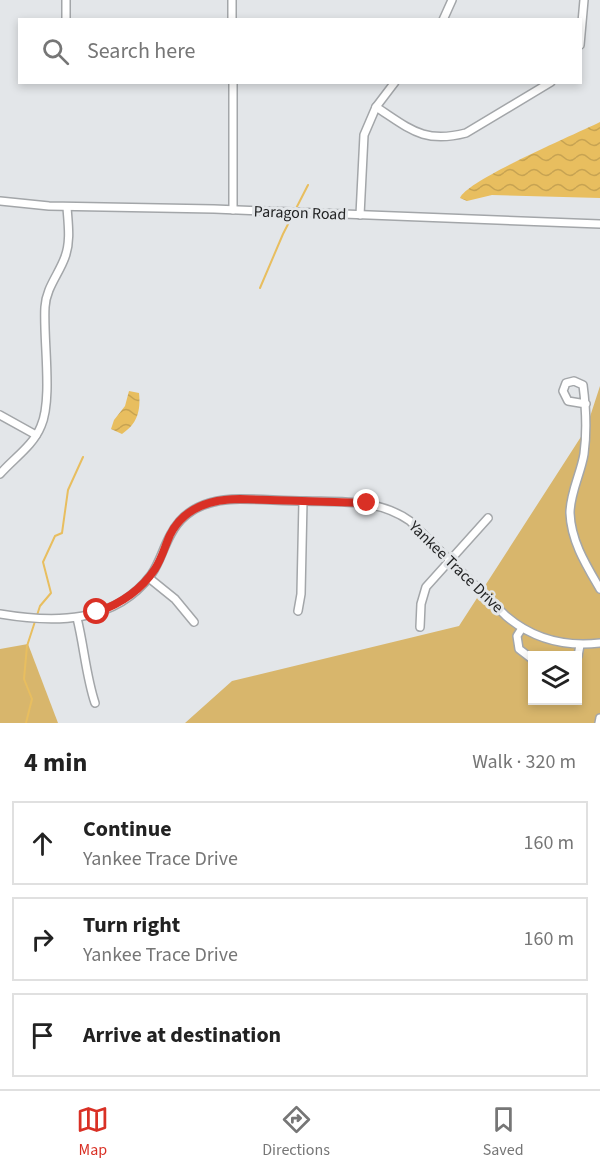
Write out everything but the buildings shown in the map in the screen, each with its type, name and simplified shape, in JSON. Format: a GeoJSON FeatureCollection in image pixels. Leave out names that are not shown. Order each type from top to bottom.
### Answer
{"type":"FeatureCollection","features":[{"type":"Feature","properties":{"kind":"street"},"geometry":{"type":"LineString","coordinates":[[66,0],[66,18]]}},
{"type":"Feature","properties":{"kind":"street"},"geometry":{"type":"LineString","coordinates":[[232,0],[232,18]]}},
{"type":"Feature","properties":{"kind":"street"},"geometry":{"type":"LineString","coordinates":[[444,18],[452,0]]}},
{"type":"Feature","properties":{"kind":"street"},"geometry":{"type":"LineString","coordinates":[[582,22],[584,0]]}},
{"type":"Feature","properties":{"kind":"street"},"geometry":{"type":"LineString","coordinates":[[233,84],[233,210]]}},
{"type":"Feature","properties":{"kind":"street"},"geometry":{"type":"LineString","coordinates":[[360,215],[364,135],[376,107],[393,84]]}},
{"type":"Feature","properties":{"kind":"street"},"geometry":{"type":"LineString","coordinates":[[376,107],[424,136],[452,137],[466,133],[548,84]]}},
{"type":"Feature","properties":{"kind":"street","name":"Paragon Road"},"geometry":{"type":"LineString","coordinates":[[0,201],[67,207],[233,210],[600,224]]}},
{"type":"Feature","properties":{"kind":"street"},"geometry":{"type":"LineString","coordinates":[[0,474],[31,443],[42,424],[46,399],[45,305],[49,290],[65,256],[69,237],[67,207]]}},
{"type":"Feature","properties":{"kind":"street"},"geometry":{"type":"LineString","coordinates":[[586,404],[584,455],[570,511],[574,537],[600,589]]}},
{"type":"Feature","properties":{"kind":"street"},"geometry":{"type":"LineString","coordinates":[[0,415],[36,435]]}},
{"type":"Feature","properties":{"kind":"street","name":"Yankee Trace Drive"},"geometry":{"type":"LineString","coordinates":[[0,614],[44,620],[77,618],[109,608],[123,600],[149,578],[175,527],[196,508],[223,499],[361,503],[395,512],[410,521],[506,616],[522,628],[551,640],[580,645],[600,643]]}},
{"type":"Feature","properties":{"kind":"street"},"geometry":{"type":"LineString","coordinates":[[298,611],[301,594],[303,501]]}},
{"type":"Feature","properties":{"kind":"street"},"geometry":{"type":"LineString","coordinates":[[420,627],[423,594],[430,580],[488,519]]}},
{"type":"Feature","properties":{"kind":"street"},"geometry":{"type":"LineString","coordinates":[[149,578],[175,599],[194,622]]}},
{"type":"Feature","properties":{"kind":"street"},"geometry":{"type":"LineString","coordinates":[[77,618],[87,660],[89,687],[95,703]]}},
{"type":"Feature","properties":{"kind":"street"},"geometry":{"type":"LineString","coordinates":[[522,628],[517,636],[519,649],[528,656]]}},
{"type":"Feature","properties":{"kind":"street"},"geometry":{"type":"LineString","coordinates":[[579,651],[580,645]]}},
{"type":"Feature","properties":{"kind":"street"},"geometry":{"type":"LineString","coordinates":[[598,723],[600,718]]}},
{"type":"Feature","properties":{"kind":"shaded area"},"geometry":{"type":"Polygon","coordinates":[[[600,386],[600,723],[185,723],[232,681],[459,626],[586,429],[600,386]]]}},
{"type":"Feature","properties":{"kind":"shaded area"},"geometry":{"type":"Polygon","coordinates":[[[28,644],[58,723],[0,723],[0,649],[28,644]]]}},
{"type":"Feature","properties":{"kind":"water"},"geometry":{"type":"Polygon","coordinates":[[[600,122],[600,198],[492,195],[467,201],[460,198],[481,180],[501,169],[600,122]]]}},
{"type":"Feature","properties":{"kind":"water"},"geometry":{"type":"Polygon","coordinates":[[[129,391],[139,393],[139,406],[131,426],[122,434],[111,429],[114,420],[125,406],[129,391]]]}},
{"type":"Feature","properties":{"kind":"waterway"},"geometry":{"type":"LineString","coordinates":[[260,288],[283,234],[308,185]]}},
{"type":"Feature","properties":{"kind":"waterway"},"geometry":{"type":"LineString","coordinates":[[26,723],[32,699],[24,679],[27,646],[40,606],[51,593],[43,562],[55,536],[62,533],[68,490],[83,457]]}},
{"type":"Feature","properties":{"kind":"route"},"geometry":{"type":"LineString","coordinates":[[97,612],[123,600],[143,584],[158,564],[175,527],[189,512],[208,502],[240,499],[367,503]]}}]}
